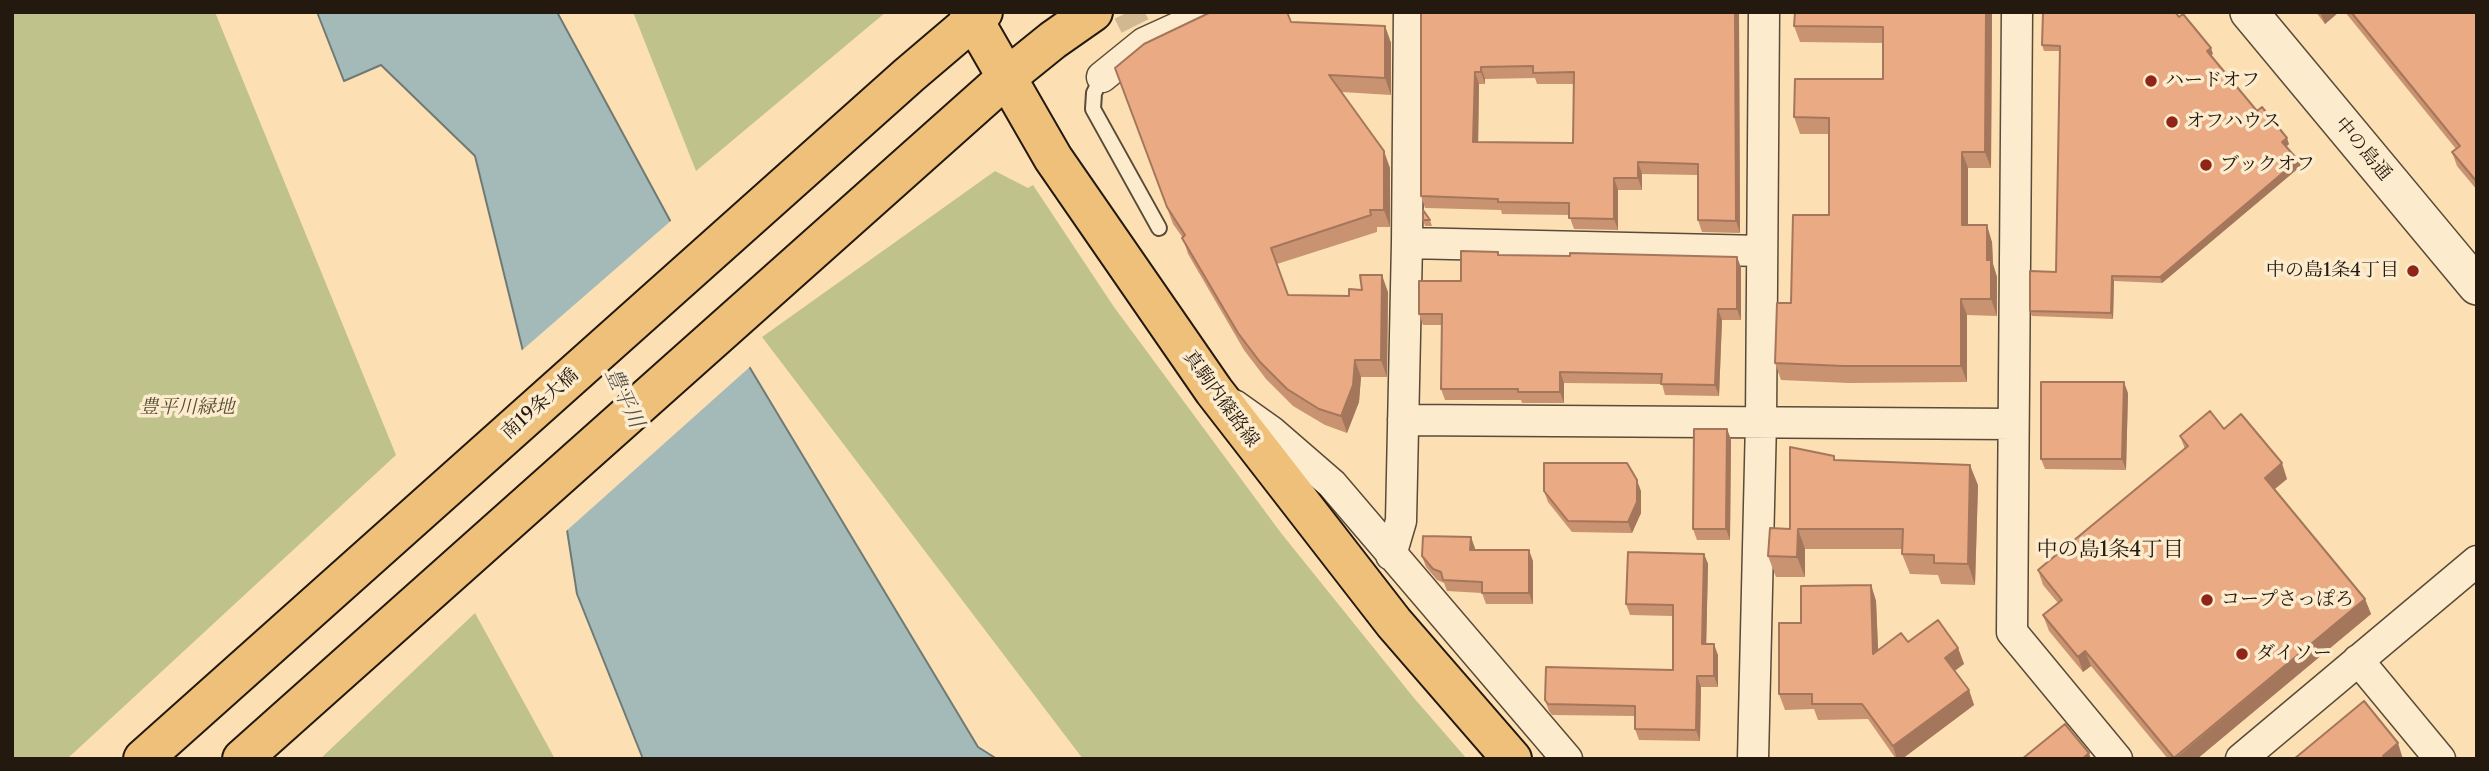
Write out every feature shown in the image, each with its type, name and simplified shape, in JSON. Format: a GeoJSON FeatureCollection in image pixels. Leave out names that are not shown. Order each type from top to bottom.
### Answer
{"type":"FeatureCollection","features":[{"type":"Feature","properties":{"kind":"main road"},"geometry":{"type":"LineString","coordinates":[[242,759],[1006,78],[1093,12]]}},
{"type":"Feature","properties":{"kind":"main road","name":"真駒内篠路線"},"geometry":{"type":"LineString","coordinates":[[975,15],[1006,78],[1053,158],[1214,391],[1394,623],[1512,759]]}},
{"type":"Feature","properties":{"kind":"main road","name":"南19条大橋"},"geometry":{"type":"LineString","coordinates":[[143,759],[975,15]]}},
{"type":"Feature","properties":{"kind":"street"},"geometry":{"type":"LineString","coordinates":[[1102,77],[1140,34],[1212,12]]}},
{"type":"Feature","properties":{"kind":"street"},"geometry":{"type":"LineString","coordinates":[[1391,555],[1401,521],[1409,12]]}},
{"type":"Feature","properties":{"kind":"street"},"geometry":{"type":"LineString","coordinates":[[1753,759],[1761,421],[1764,12]]}},
{"type":"Feature","properties":{"kind":"street"},"geometry":{"type":"LineString","coordinates":[[2017,12],[2012,632],[2117,759]]}},
{"type":"Feature","properties":{"kind":"street","name":"中の島通"},"geometry":{"type":"LineString","coordinates":[[2249,12],[2477,286]]}},
{"type":"Feature","properties":{"kind":"street"},"geometry":{"type":"LineString","coordinates":[[1407,243],[1762,251]]}},
{"type":"Feature","properties":{"kind":"street"},"geometry":{"type":"LineString","coordinates":[[1214,391],[1272,432],[1332,485],[1567,759]]}},
{"type":"Feature","properties":{"kind":"street"},"geometry":{"type":"LineString","coordinates":[[1403,420],[2012,424]]}},
{"type":"Feature","properties":{"kind":"street"},"geometry":{"type":"LineString","coordinates":[[2241,759],[2477,561]]}},
{"type":"Feature","properties":{"kind":"street"},"geometry":{"type":"LineString","coordinates":[[2358,660],[2440,759]]}},
{"type":"Feature","properties":{"kind":"lane"},"geometry":{"type":"LineString","coordinates":[[1102,77],[1094,93],[1093,109],[1159,228]]}},
{"type":"Feature","properties":{"kind":"green space","name":"豊平川緑地"},"geometry":{"type":"Polygon","coordinates":[[[12,12],[215,12],[396,455],[67,759],[12,759],[12,12]]]}},
{"type":"Feature","properties":{"kind":"green space"},"geometry":{"type":"Polygon","coordinates":[[[633,12],[886,12],[696,171],[633,12]]]}},
{"type":"Feature","properties":{"kind":"green space"},"geometry":{"type":"Polygon","coordinates":[[[995,171],[1028,188],[1033,185],[1114,307],[1281,533],[1414,698],[1467,759],[1083,759],[762,337],[995,171]]]}},
{"type":"Feature","properties":{"kind":"green space"},"geometry":{"type":"Polygon","coordinates":[[[475,613],[555,759],[320,759],[475,613]]]}},
{"type":"Feature","properties":{"kind":"water","name":"豊平川"},"geometry":{"type":"Polygon","coordinates":[[[317,12],[557,12],[750,368],[978,747],[997,759],[643,759],[577,594],[567,530],[475,156],[381,65],[344,81],[317,12]]]}},
{"type":"Feature","properties":{"kind":"pier"},"geometry":{"type":"Polygon","coordinates":[[[673,219],[752,365],[564,533],[520,352],[673,219]]]}},
{"type":"Feature","properties":{"kind":"building"},"geometry":{"type":"Polygon","coordinates":[[[1211,12],[1287,12],[1291,22],[1385,26],[1385,78],[1329,75],[1384,151],[1384,210],[1370,210],[1371,215],[1271,248],[1288,295],[1349,296],[1349,289],[1362,290],[1360,275],[1382,275],[1381,360],[1355,360],[1353,385],[1341,416],[1319,409],[1287,389],[1260,362],[1238,333],[1182,238],[1185,235],[1167,207],[1115,68],[1144,44],[1211,12]]]}},
{"type":"Feature","properties":{"kind":"building"},"geometry":{"type":"Polygon","coordinates":[[[1421,12],[1735,12],[1736,221],[1698,220],[1698,164],[1638,162],[1638,178],[1614,178],[1614,219],[1569,218],[1569,203],[1498,202],[1498,199],[1421,196],[1421,12]],[[1533,66],[1481,67],[1481,72],[1475,72],[1473,142],[1573,143],[1574,72],[1533,73],[1533,66]]]}},
{"type":"Feature","properties":{"kind":"building"},"geometry":{"type":"Polygon","coordinates":[[[1795,12],[1986,12],[1985,152],[1962,152],[1962,225],[1987,225],[1987,260],[1991,260],[1991,299],[1961,299],[1961,366],[1775,363],[1777,303],[1791,303],[1793,215],[1829,215],[1829,118],[1794,117],[1795,79],[1883,79],[1883,27],[1794,26],[1795,12]]]}},
{"type":"Feature","properties":{"kind":"building"},"geometry":{"type":"Polygon","coordinates":[[[2043,12],[2175,12],[2179,17],[2183,14],[2211,48],[2207,51],[2257,111],[2262,107],[2287,138],[2282,142],[2298,160],[2160,277],[2112,276],[2111,313],[2030,311],[2030,271],[2056,272],[2060,46],[2042,45],[2043,12]]]}},
{"type":"Feature","properties":{"kind":"building"},"geometry":{"type":"Polygon","coordinates":[[[2351,12],[2477,12],[2477,182],[2452,152],[2460,146],[2351,12]]]}},
{"type":"Feature","properties":{"kind":"building"},"geometry":{"type":"Polygon","coordinates":[[[1423,210],[1430,220],[1423,220],[1423,210]]]}},
{"type":"Feature","properties":{"kind":"building"},"geometry":{"type":"Polygon","coordinates":[[[1461,251],[1498,252],[1498,255],[1570,256],[1570,253],[1737,257],[1737,309],[1718,309],[1715,385],[1661,384],[1662,374],[1560,372],[1560,392],[1441,389],[1442,314],[1419,314],[1419,281],[1461,281],[1461,251]]]}},
{"type":"Feature","properties":{"kind":"building"},"geometry":{"type":"Polygon","coordinates":[[[2041,382],[2124,382],[2122,459],[2041,459],[2041,382]]]}},
{"type":"Feature","properties":{"kind":"building","name":"コープさっぽろ"},"geometry":{"type":"Polygon","coordinates":[[[2210,411],[2224,429],[2241,414],[2282,463],[2265,478],[2365,599],[2174,758],[2085,651],[2078,657],[2043,615],[2062,600],[2038,570],[2188,446],[2180,436],[2210,411]]]}},
{"type":"Feature","properties":{"kind":"building"},"geometry":{"type":"Polygon","coordinates":[[[1694,429],[1727,429],[1726,529],[1693,529],[1694,429]]]}},
{"type":"Feature","properties":{"kind":"building"},"geometry":{"type":"Polygon","coordinates":[[[1790,447],[1834,456],[1834,460],[1970,465],[1968,564],[1934,563],[1934,555],[1902,554],[1903,529],[1798,529],[1797,557],[1768,556],[1770,528],[1790,529],[1790,447]]]}},
{"type":"Feature","properties":{"kind":"building"},"geometry":{"type":"Polygon","coordinates":[[[1544,463],[1627,463],[1637,480],[1637,502],[1628,522],[1568,521],[1544,491],[1544,463]]]}},
{"type":"Feature","properties":{"kind":"building"},"geometry":{"type":"Polygon","coordinates":[[[1423,536],[1471,537],[1470,550],[1529,550],[1529,593],[1482,593],[1482,582],[1443,580],[1441,572],[1433,569],[1422,556],[1423,536]]]}},
{"type":"Feature","properties":{"kind":"building"},"geometry":{"type":"Polygon","coordinates":[[[1628,552],[1704,554],[1702,644],[1714,644],[1714,676],[1697,676],[1696,730],[1635,729],[1635,706],[1548,704],[1545,700],[1546,667],[1673,670],[1673,605],[1626,604],[1628,552]]]}},
{"type":"Feature","properties":{"kind":"building"},"geometry":{"type":"Polygon","coordinates":[[[1871,585],[1873,654],[1901,633],[1908,642],[1938,620],[1958,648],[1945,658],[1969,690],[1893,746],[1862,704],[1812,704],[1812,694],[1779,694],[1779,623],[1801,623],[1801,586],[1871,585]]]}},
{"type":"Feature","properties":{"kind":"building"},"geometry":{"type":"Polygon","coordinates":[[[2364,701],[2398,743],[2383,756],[2385,759],[2294,759],[2364,701]]]}},
{"type":"Feature","properties":{"kind":"building"},"geometry":{"type":"Polygon","coordinates":[[[2065,724],[2089,753],[2082,759],[2022,759],[2065,724]]]}},
{"type":"Feature","properties":{"kind":"tunnel"},"geometry":{"type":"LineString","coordinates":[[1128,12],[1135,26]]}},
{"type":"Feature","properties":{"kind":"place","name":"ハードオフ"},"geometry":{"type":"Point","coordinates":[2151,81]}},
{"type":"Feature","properties":{"kind":"place","name":"オフハウス"},"geometry":{"type":"Point","coordinates":[2172,122]}},
{"type":"Feature","properties":{"kind":"place","name":"ブックオフ"},"geometry":{"type":"Point","coordinates":[2206,165]}},
{"type":"Feature","properties":{"kind":"place","name":"中の島1条4丁目"},"geometry":{"type":"Point","coordinates":[2413,271]}},
{"type":"Feature","properties":{"kind":"place","name":"コープさっぽろ"},"geometry":{"type":"Point","coordinates":[2207,600]}},
{"type":"Feature","properties":{"kind":"place","name":"ダイソー"},"geometry":{"type":"Point","coordinates":[2242,654]}},
{"type":"Feature","properties":{"kind":"district","name":"中の島1条4丁目"},"geometry":{"type":"Point","coordinates":[2110,550]}}]}
